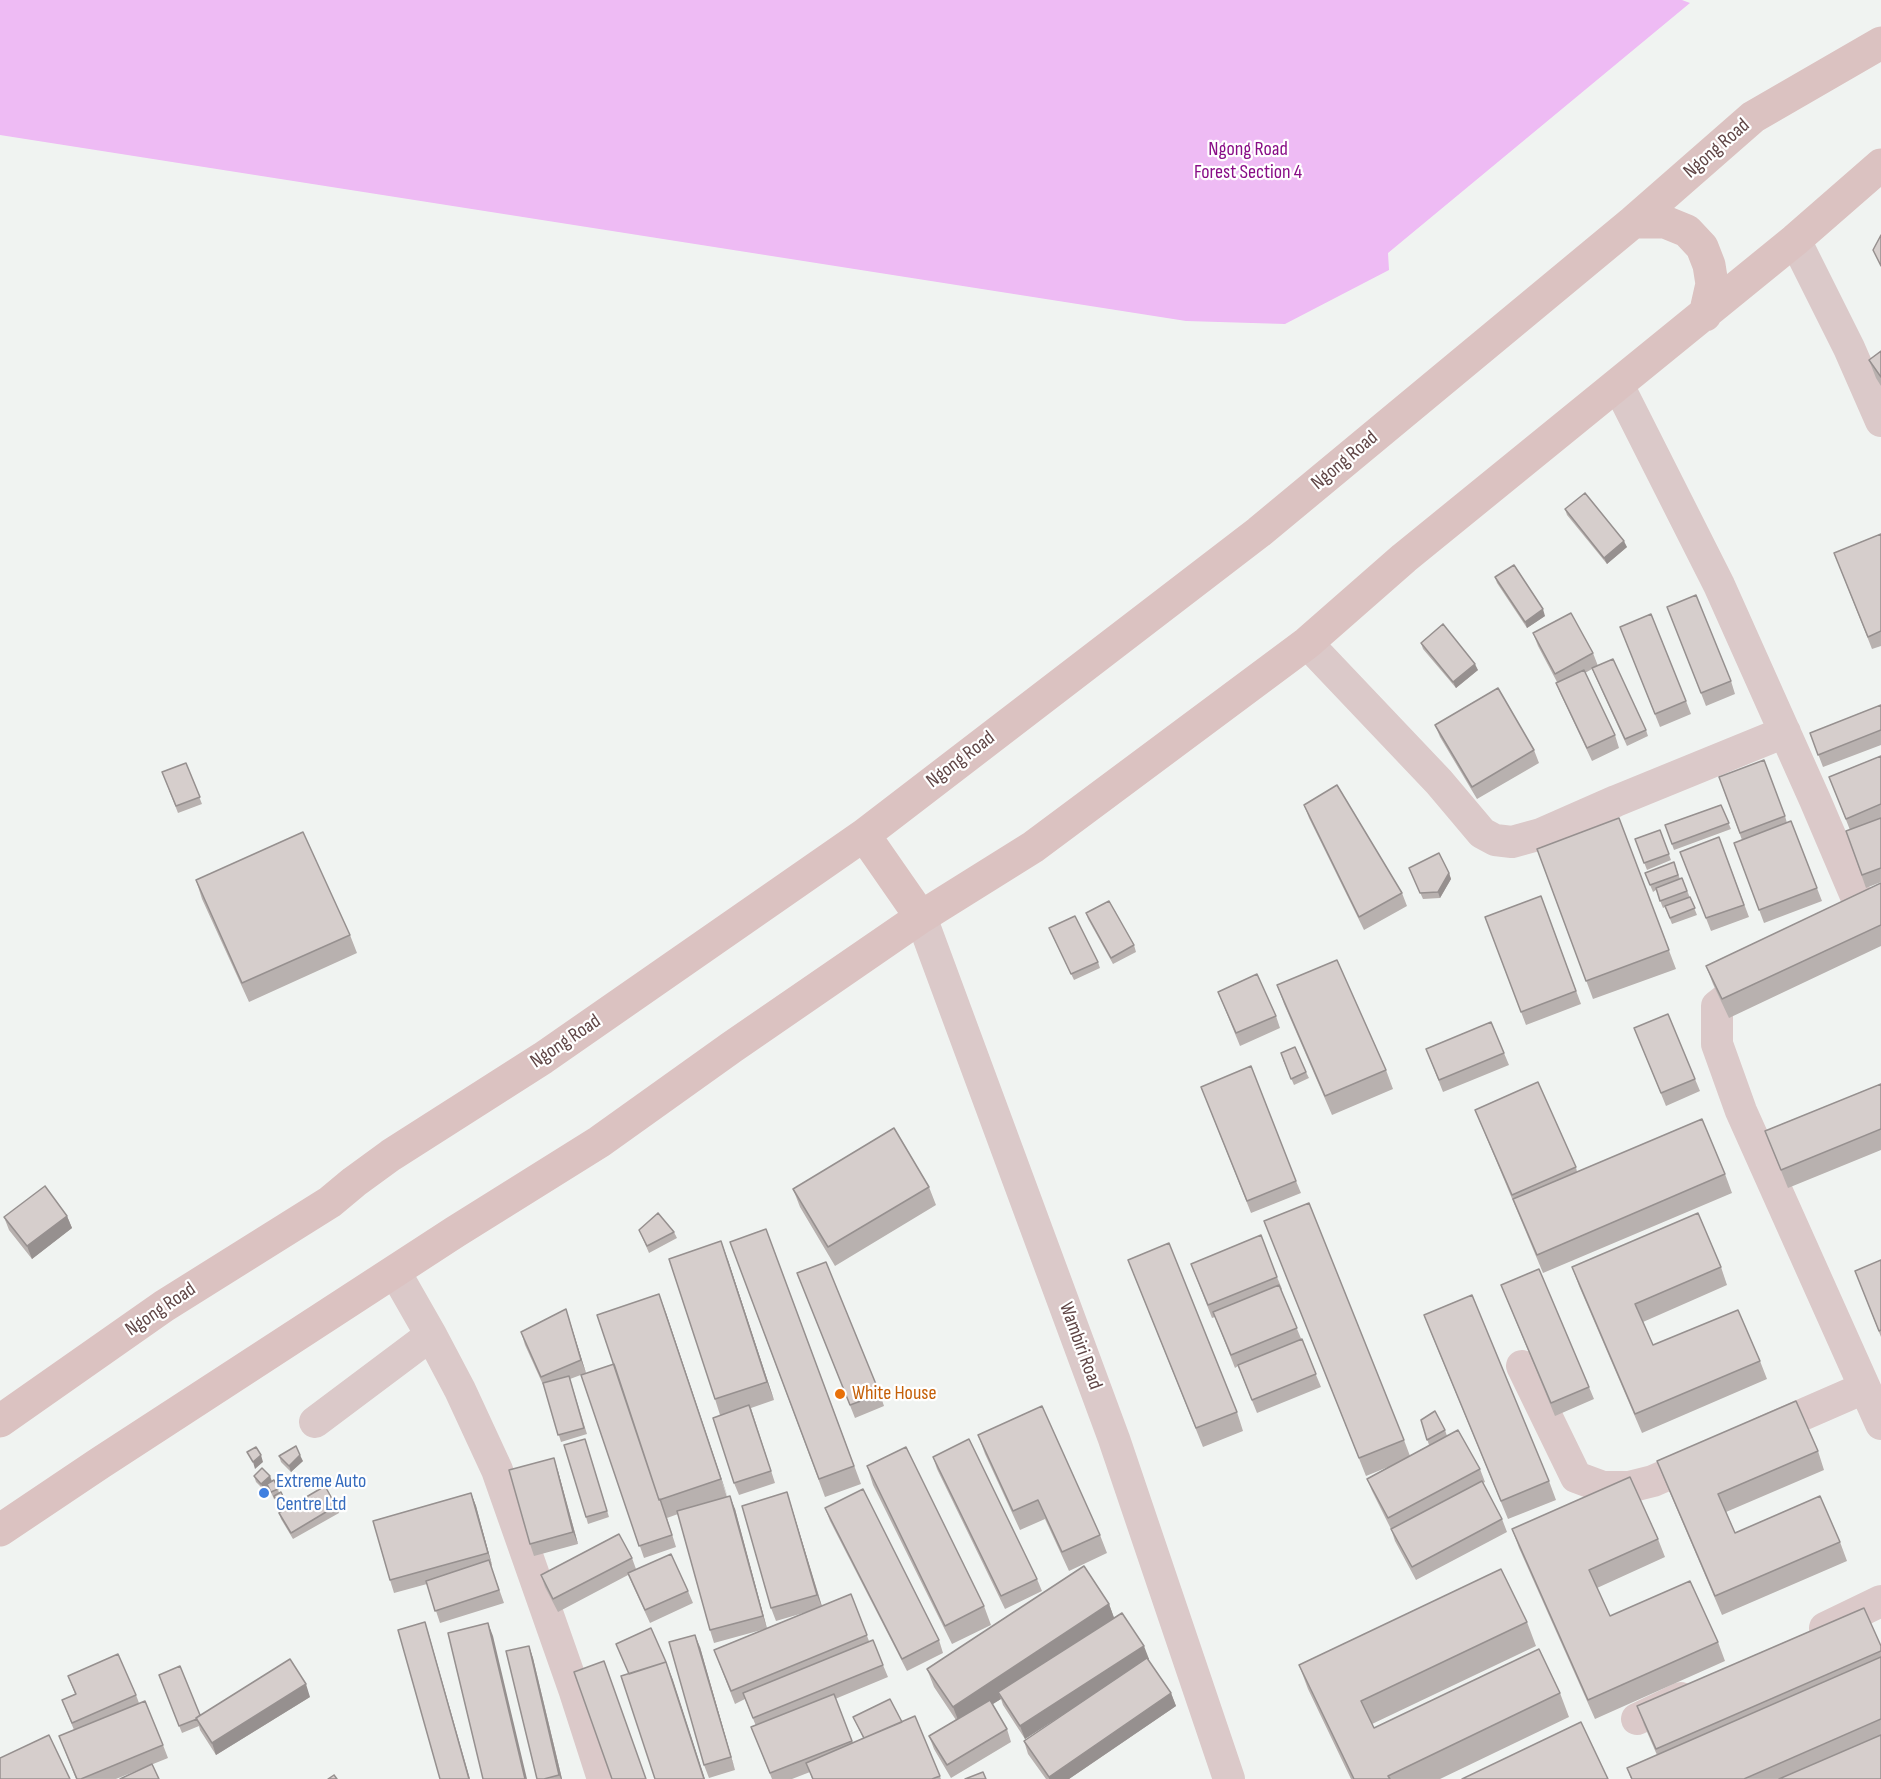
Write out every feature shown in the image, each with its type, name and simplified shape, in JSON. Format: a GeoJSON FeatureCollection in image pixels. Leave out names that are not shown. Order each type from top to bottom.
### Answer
{"type":"FeatureCollection","features":[{"type":"Feature","properties":{"kind":"main road","name":"Ngong Road"},"geometry":{"type":"LineString","coordinates":[[0,1421],[164,1306],[330,1202],[391,1155],[543,1058],[864,835],[1259,532],[1633,222],[1753,117],[1881,44]]}},
{"type":"Feature","properties":{"kind":"main road"},"geometry":{"type":"LineString","coordinates":[[0,1530],[598,1142],[921,917],[1033,847],[1307,643],[1404,558],[1705,315],[1881,165]]}},
{"type":"Feature","properties":{"kind":"main road"},"geometry":{"type":"LineString","coordinates":[[1633,222],[1665,222],[1688,231],[1702,247],[1709,265],[1712,284],[1705,315]]}},
{"type":"Feature","properties":{"kind":"main road"},"geometry":{"type":"LineString","coordinates":[[864,835],[921,917]]}},
{"type":"Feature","properties":{"kind":"street"},"geometry":{"type":"LineString","coordinates":[[1795,240],[1849,348],[1881,421]]}},
{"type":"Feature","properties":{"kind":"street"},"geometry":{"type":"LineString","coordinates":[[1618,385],[1719,585],[1785,732],[1865,924]]}},
{"type":"Feature","properties":{"kind":"street"},"geometry":{"type":"LineString","coordinates":[[1307,643],[1439,782],[1482,833],[1495,840],[1512,842],[1541,834],[1785,732]]}},
{"type":"Feature","properties":{"kind":"street","name":"Wambiri Road"},"geometry":{"type":"LineString","coordinates":[[921,917],[1114,1439],[1229,1779]]}},
{"type":"Feature","properties":{"kind":"street"},"geometry":{"type":"LineString","coordinates":[[1775,967],[1755,976],[1717,1006],[1717,1044],[1741,1111],[1881,1424]]}},
{"type":"Feature","properties":{"kind":"street"},"geometry":{"type":"LineString","coordinates":[[395,1272],[460,1390],[497,1470],[576,1692],[603,1779]]}},
{"type":"Feature","properties":{"kind":"street"},"geometry":{"type":"LineString","coordinates":[[315,1422],[431,1335]]}},
{"type":"Feature","properties":{"kind":"street"},"geometry":{"type":"LineString","coordinates":[[1522,1366],[1576,1477],[1603,1487],[1629,1487],[1653,1481],[1864,1388]]}},
{"type":"Feature","properties":{"kind":"street"},"geometry":{"type":"LineString","coordinates":[[1796,1642],[1881,1601]]}},
{"type":"Feature","properties":{"kind":"street"},"geometry":{"type":"LineString","coordinates":[[1637,1719],[1711,1683]]}},
{"type":"Feature","properties":{"kind":"green space","name":"Ngong Road Forest Section 4"},"geometry":{"type":"Polygon","coordinates":[[[0,0],[1682,0],[1690,3],[1388,253],[1389,270],[1285,324],[1186,321],[0,135],[0,0]]]}},
{"type":"Feature","properties":{"kind":"building"},"geometry":{"type":"Polygon","coordinates":[[[1881,235],[1881,266],[1873,250],[1881,235]]]}},
{"type":"Feature","properties":{"kind":"building"},"geometry":{"type":"Polygon","coordinates":[[[1881,351],[1881,377],[1869,360],[1881,351]]]}},
{"type":"Feature","properties":{"kind":"building"},"geometry":{"type":"Polygon","coordinates":[[[1585,493],[1624,541],[1604,558],[1565,509],[1585,493]]]}},
{"type":"Feature","properties":{"kind":"building"},"geometry":{"type":"Polygon","coordinates":[[[1881,534],[1881,631],[1868,637],[1834,553],[1881,534]]]}},
{"type":"Feature","properties":{"kind":"building"},"geometry":{"type":"Polygon","coordinates":[[[1514,565],[1543,609],[1525,622],[1495,577],[1514,565]]]}},
{"type":"Feature","properties":{"kind":"building"},"geometry":{"type":"Polygon","coordinates":[[[1696,595],[1731,681],[1701,693],[1667,607],[1696,595]]]}},
{"type":"Feature","properties":{"kind":"building"},"geometry":{"type":"Polygon","coordinates":[[[1571,613],[1593,653],[1555,674],[1533,633],[1571,613]]]}},
{"type":"Feature","properties":{"kind":"building"},"geometry":{"type":"Polygon","coordinates":[[[1651,614],[1686,701],[1655,714],[1620,627],[1651,614]]]}},
{"type":"Feature","properties":{"kind":"building"},"geometry":{"type":"Polygon","coordinates":[[[1443,624],[1475,664],[1453,682],[1421,643],[1443,624]]]}},
{"type":"Feature","properties":{"kind":"building"},"geometry":{"type":"Polygon","coordinates":[[[1613,659],[1646,730],[1625,739],[1592,668],[1613,659]]]}},
{"type":"Feature","properties":{"kind":"building"},"geometry":{"type":"Polygon","coordinates":[[[1584,670],[1615,735],[1587,748],[1556,683],[1584,670]]]}},
{"type":"Feature","properties":{"kind":"building"},"geometry":{"type":"Polygon","coordinates":[[[1498,688],[1534,750],[1472,787],[1435,725],[1498,688]]]}},
{"type":"Feature","properties":{"kind":"building"},"geometry":{"type":"Polygon","coordinates":[[[1881,705],[1881,730],[1818,755],[1810,733],[1881,705]]]}},
{"type":"Feature","properties":{"kind":"building"},"geometry":{"type":"Polygon","coordinates":[[[1881,756],[1881,804],[1846,819],[1829,777],[1881,756]]]}},
{"type":"Feature","properties":{"kind":"building"},"geometry":{"type":"Polygon","coordinates":[[[1764,760],[1785,816],[1740,833],[1719,777],[1764,760]]]}},
{"type":"Feature","properties":{"kind":"building"},"geometry":{"type":"Polygon","coordinates":[[[186,763],[200,797],[176,806],[162,772],[186,763]]]}},
{"type":"Feature","properties":{"kind":"building"},"geometry":{"type":"Polygon","coordinates":[[[1337,785],[1402,893],[1359,917],[1304,805],[1337,785]]]}},
{"type":"Feature","properties":{"kind":"building"},"geometry":{"type":"Polygon","coordinates":[[[1721,805],[1729,823],[1672,844],[1665,825],[1721,805]]]}},
{"type":"Feature","properties":{"kind":"building"},"geometry":{"type":"Polygon","coordinates":[[[1619,818],[1669,950],[1586,981],[1537,849],[1619,818]]]}},
{"type":"Feature","properties":{"kind":"building"},"geometry":{"type":"Polygon","coordinates":[[[1881,818],[1881,868],[1862,875],[1846,831],[1881,818]]]}},
{"type":"Feature","properties":{"kind":"building"},"geometry":{"type":"Polygon","coordinates":[[[1791,821],[1817,888],[1759,910],[1734,843],[1791,821]]]}},
{"type":"Feature","properties":{"kind":"building"},"geometry":{"type":"Polygon","coordinates":[[[1660,830],[1669,854],[1644,863],[1635,839],[1660,830]]]}},
{"type":"Feature","properties":{"kind":"building"},"geometry":{"type":"Polygon","coordinates":[[[303,832],[350,935],[242,983],[196,880],[303,832]]]}},
{"type":"Feature","properties":{"kind":"building"},"geometry":{"type":"Polygon","coordinates":[[[1719,837],[1744,905],[1706,918],[1680,852],[1719,837]]]}},
{"type":"Feature","properties":{"kind":"building"},"geometry":{"type":"Polygon","coordinates":[[[1439,853],[1449,873],[1438,892],[1420,893],[1409,868],[1439,853]]]}},
{"type":"Feature","properties":{"kind":"building"},"geometry":{"type":"Polygon","coordinates":[[[1674,862],[1678,875],[1650,885],[1645,873],[1674,862]]]}},
{"type":"Feature","properties":{"kind":"building"},"geometry":{"type":"Polygon","coordinates":[[[1682,878],[1687,891],[1660,901],[1656,888],[1682,878]]]}},
{"type":"Feature","properties":{"kind":"building"},"geometry":{"type":"Polygon","coordinates":[[[1881,883],[1881,925],[1722,999],[1706,966],[1881,883]]]}},
{"type":"Feature","properties":{"kind":"building"},"geometry":{"type":"Polygon","coordinates":[[[1541,896],[1576,991],[1521,1012],[1485,917],[1541,896]]]}},
{"type":"Feature","properties":{"kind":"building"},"geometry":{"type":"Polygon","coordinates":[[[1690,897],[1695,908],[1670,918],[1665,906],[1690,897]]]}},
{"type":"Feature","properties":{"kind":"building"},"geometry":{"type":"Polygon","coordinates":[[[1109,901],[1134,945],[1111,958],[1086,913],[1109,901]]]}},
{"type":"Feature","properties":{"kind":"building"},"geometry":{"type":"Polygon","coordinates":[[[1075,916],[1098,962],[1071,974],[1049,928],[1075,916]]]}},
{"type":"Feature","properties":{"kind":"building"},"geometry":{"type":"Polygon","coordinates":[[[1337,960],[1386,1070],[1325,1096],[1277,985],[1337,960]]]}},
{"type":"Feature","properties":{"kind":"building"},"geometry":{"type":"Polygon","coordinates":[[[1257,974],[1276,1016],[1236,1033],[1218,992],[1257,974]]]}},
{"type":"Feature","properties":{"kind":"building"},"geometry":{"type":"Polygon","coordinates":[[[1668,1014],[1695,1079],[1661,1093],[1634,1028],[1668,1014]]]}},
{"type":"Feature","properties":{"kind":"building"},"geometry":{"type":"Polygon","coordinates":[[[1491,1022],[1504,1053],[1439,1080],[1426,1049],[1491,1022]]]}},
{"type":"Feature","properties":{"kind":"building"},"geometry":{"type":"Polygon","coordinates":[[[1295,1047],[1306,1072],[1291,1079],[1281,1053],[1295,1047]]]}},
{"type":"Feature","properties":{"kind":"building"},"geometry":{"type":"Polygon","coordinates":[[[1251,1066],[1296,1181],[1247,1201],[1201,1087],[1251,1066]]]}},
{"type":"Feature","properties":{"kind":"building"},"geometry":{"type":"Polygon","coordinates":[[[1538,1082],[1576,1167],[1512,1195],[1475,1110],[1538,1082]]]}},
{"type":"Feature","properties":{"kind":"building"},"geometry":{"type":"Polygon","coordinates":[[[1881,1084],[1881,1129],[1781,1170],[1765,1131],[1881,1084]]]}},
{"type":"Feature","properties":{"kind":"building"},"geometry":{"type":"Polygon","coordinates":[[[1702,1119],[1725,1174],[1537,1255],[1513,1199],[1702,1119]]]}},
{"type":"Feature","properties":{"kind":"building"},"geometry":{"type":"Polygon","coordinates":[[[894,1128],[929,1187],[828,1247],[793,1189],[894,1128]]]}},
{"type":"Feature","properties":{"kind":"building"},"geometry":{"type":"Polygon","coordinates":[[[45,1186],[67,1216],[27,1246],[4,1217],[45,1186]]]}},
{"type":"Feature","properties":{"kind":"building"},"geometry":{"type":"Polygon","coordinates":[[[1309,1203],[1404,1440],[1359,1458],[1264,1221],[1309,1203]]]}},
{"type":"Feature","properties":{"kind":"building"},"geometry":{"type":"Polygon","coordinates":[[[658,1213],[674,1232],[647,1246],[639,1230],[658,1213]]]}},
{"type":"Feature","properties":{"kind":"building"},"geometry":{"type":"Polygon","coordinates":[[[1698,1213],[1721,1267],[1635,1304],[1653,1345],[1738,1310],[1760,1361],[1635,1414],[1572,1267],[1698,1213]]]}},
{"type":"Feature","properties":{"kind":"building"},"geometry":{"type":"Polygon","coordinates":[[[766,1229],[854,1466],[819,1479],[730,1242],[766,1229]]]}},
{"type":"Feature","properties":{"kind":"building"},"geometry":{"type":"Polygon","coordinates":[[[1261,1235],[1277,1277],[1208,1305],[1191,1264],[1261,1235]]]}},
{"type":"Feature","properties":{"kind":"building"},"geometry":{"type":"Polygon","coordinates":[[[721,1241],[767,1382],[715,1399],[669,1259],[721,1241]]]}},
{"type":"Feature","properties":{"kind":"building"},"geometry":{"type":"Polygon","coordinates":[[[1169,1243],[1237,1412],[1196,1428],[1128,1260],[1169,1243]]]}},
{"type":"Feature","properties":{"kind":"building"},"geometry":{"type":"Polygon","coordinates":[[[1881,1260],[1881,1330],[1879,1331],[1855,1271],[1881,1260]]]}},
{"type":"Feature","properties":{"kind":"building"},"geometry":{"type":"Polygon","coordinates":[[[826,1262],[880,1394],[850,1405],[797,1273],[826,1262]]]}},
{"type":"Feature","properties":{"kind":"building"},"geometry":{"type":"Polygon","coordinates":[[[1539,1269],[1589,1387],[1551,1403],[1501,1285],[1539,1269]]]}},
{"type":"Feature","properties":{"kind":"building"},"geometry":{"type":"Polygon","coordinates":[[[1279,1285],[1297,1328],[1231,1355],[1213,1312],[1279,1285]]]}},
{"type":"Feature","properties":{"kind":"building"},"geometry":{"type":"Polygon","coordinates":[[[659,1294],[721,1479],[659,1500],[597,1315],[659,1294]]]}},
{"type":"Feature","properties":{"kind":"building"},"geometry":{"type":"Polygon","coordinates":[[[1472,1295],[1549,1481],[1501,1501],[1424,1315],[1472,1295]]]}},
{"type":"Feature","properties":{"kind":"building"},"geometry":{"type":"Polygon","coordinates":[[[566,1309],[581,1360],[541,1377],[521,1332],[566,1309]]]}},
{"type":"Feature","properties":{"kind":"building"},"geometry":{"type":"Polygon","coordinates":[[[1302,1339],[1316,1374],[1252,1400],[1238,1365],[1302,1339]]]}},
{"type":"Feature","properties":{"kind":"building"},"geometry":{"type":"Polygon","coordinates":[[[614,1364],[672,1535],[639,1546],[581,1375],[614,1364]]]}},
{"type":"Feature","properties":{"kind":"building"},"geometry":{"type":"Polygon","coordinates":[[[569,1376],[584,1428],[558,1435],[543,1383],[569,1376]]]}},
{"type":"Feature","properties":{"kind":"building"},"geometry":{"type":"Polygon","coordinates":[[[1796,1401],[1818,1451],[1718,1494],[1735,1533],[1820,1496],[1840,1542],[1715,1596],[1657,1461],[1796,1401]]]}},
{"type":"Feature","properties":{"kind":"building"},"geometry":{"type":"Polygon","coordinates":[[[749,1405],[771,1471],[734,1483],[713,1418],[749,1405]]]}},
{"type":"Feature","properties":{"kind":"building"},"geometry":{"type":"Polygon","coordinates":[[[1042,1406],[1100,1535],[1062,1552],[1038,1500],[1013,1511],[978,1435],[1042,1406]]]}},
{"type":"Feature","properties":{"kind":"building"},"geometry":{"type":"Polygon","coordinates":[[[1435,1411],[1445,1430],[1427,1440],[1421,1420],[1435,1411]]]}},
{"type":"Feature","properties":{"kind":"building"},"geometry":{"type":"Polygon","coordinates":[[[1458,1430],[1480,1469],[1388,1518],[1367,1479],[1458,1430]]]}},
{"type":"Feature","properties":{"kind":"building"},"geometry":{"type":"Polygon","coordinates":[[[585,1439],[607,1511],[586,1517],[564,1445],[585,1439]]]}},
{"type":"Feature","properties":{"kind":"building"},"geometry":{"type":"Polygon","coordinates":[[[969,1439],[1037,1579],[1001,1596],[933,1457],[969,1439]]]}},
{"type":"Feature","properties":{"kind":"building"},"geometry":{"type":"Polygon","coordinates":[[[296,1446],[300,1455],[289,1466],[279,1456],[296,1446]]]}},
{"type":"Feature","properties":{"kind":"building"},"geometry":{"type":"Polygon","coordinates":[[[256,1447],[261,1455],[253,1462],[247,1452],[256,1447]]]}},
{"type":"Feature","properties":{"kind":"building"},"geometry":{"type":"Polygon","coordinates":[[[906,1447],[984,1606],[945,1626],[867,1466],[906,1447]]]}},
{"type":"Feature","properties":{"kind":"building"},"geometry":{"type":"Polygon","coordinates":[[[554,1458],[573,1532],[530,1544],[509,1470],[554,1458]]]}},
{"type":"Feature","properties":{"kind":"building"},"geometry":{"type":"Polygon","coordinates":[[[262,1468],[270,1476],[261,1484],[254,1476],[262,1468]]]}},
{"type":"Feature","properties":{"kind":"building"},"geometry":{"type":"Polygon","coordinates":[[[1630,1477],[1658,1539],[1589,1570],[1610,1616],[1690,1581],[1718,1642],[1588,1700],[1512,1529],[1630,1477]]]}},
{"type":"Feature","properties":{"kind":"building"},"geometry":{"type":"Polygon","coordinates":[[[274,1480],[278,1489],[271,1492],[267,1484],[274,1480]]]}},
{"type":"Feature","properties":{"kind":"building"},"geometry":{"type":"Polygon","coordinates":[[[1482,1481],[1502,1519],[1412,1567],[1391,1529],[1482,1481]]]}},
{"type":"Feature","properties":{"kind":"building"},"geometry":{"type":"Polygon","coordinates":[[[325,1486],[336,1506],[291,1533],[279,1513],[325,1486]]]}},
{"type":"Feature","properties":{"kind":"building"},"geometry":{"type":"Polygon","coordinates":[[[863,1489],[939,1640],[902,1659],[825,1508],[863,1489]]]}},
{"type":"Feature","properties":{"kind":"building"},"geometry":{"type":"Polygon","coordinates":[[[281,1492],[286,1503],[279,1506],[274,1496],[281,1492]]]}},
{"type":"Feature","properties":{"kind":"building"},"geometry":{"type":"Polygon","coordinates":[[[787,1492],[817,1595],[771,1608],[742,1506],[787,1492]]]}},
{"type":"Feature","properties":{"kind":"building"},"geometry":{"type":"Polygon","coordinates":[[[471,1493],[488,1553],[390,1580],[373,1521],[471,1493]]]}},
{"type":"Feature","properties":{"kind":"building"},"geometry":{"type":"Polygon","coordinates":[[[730,1496],[763,1616],[710,1630],[677,1511],[730,1496]]]}},
{"type":"Feature","properties":{"kind":"building"},"geometry":{"type":"Polygon","coordinates":[[[619,1534],[632,1558],[553,1599],[541,1575],[619,1534]]]}},
{"type":"Feature","properties":{"kind":"building"},"geometry":{"type":"Polygon","coordinates":[[[671,1554],[688,1591],[645,1610],[628,1573],[671,1554]]]}},
{"type":"Feature","properties":{"kind":"building"},"geometry":{"type":"Polygon","coordinates":[[[489,1560],[499,1590],[435,1611],[426,1581],[489,1560]]]}},
{"type":"Feature","properties":{"kind":"building"},"geometry":{"type":"Polygon","coordinates":[[[1084,1566],[1109,1604],[953,1707],[927,1669],[1084,1566]]]}},
{"type":"Feature","properties":{"kind":"building"},"geometry":{"type":"Polygon","coordinates":[[[1501,1569],[1527,1622],[1361,1701],[1374,1728],[1539,1649],[1560,1693],[1388,1776],[1390,1779],[1354,1779],[1299,1665],[1501,1569]]]}},
{"type":"Feature","properties":{"kind":"building"},"geometry":{"type":"Polygon","coordinates":[[[851,1594],[867,1635],[731,1691],[714,1650],[851,1594]]]}},
{"type":"Feature","properties":{"kind":"building"},"geometry":{"type":"Polygon","coordinates":[[[1864,1608],[1881,1646],[1881,1651],[1656,1749],[1637,1706],[1864,1608]]]}},
{"type":"Feature","properties":{"kind":"building"},"geometry":{"type":"Polygon","coordinates":[[[1122,1613],[1144,1646],[1020,1726],[998,1692],[1122,1613]]]}},
{"type":"Feature","properties":{"kind":"building"},"geometry":{"type":"Polygon","coordinates":[[[425,1622],[469,1779],[440,1779],[398,1630],[425,1622]]]}},
{"type":"Feature","properties":{"kind":"building"},"geometry":{"type":"Polygon","coordinates":[[[488,1623],[525,1779],[483,1779],[448,1633],[488,1623]]]}},
{"type":"Feature","properties":{"kind":"building"},"geometry":{"type":"Polygon","coordinates":[[[651,1628],[666,1662],[629,1674],[616,1644],[651,1628]]]}},
{"type":"Feature","properties":{"kind":"building"},"geometry":{"type":"Polygon","coordinates":[[[695,1635],[731,1757],[704,1765],[669,1642],[695,1635]]]}},
{"type":"Feature","properties":{"kind":"building"},"geometry":{"type":"Polygon","coordinates":[[[873,1640],[883,1665],[753,1718],[743,1693],[873,1640]]]}},
{"type":"Feature","properties":{"kind":"building"},"geometry":{"type":"Polygon","coordinates":[[[529,1646],[559,1775],[544,1779],[537,1779],[506,1651],[529,1646]]]}},
{"type":"Feature","properties":{"kind":"building"},"geometry":{"type":"Polygon","coordinates":[[[118,1654],[136,1695],[72,1723],[62,1700],[76,1694],[68,1676],[118,1654]]]}},
{"type":"Feature","properties":{"kind":"building"},"geometry":{"type":"Polygon","coordinates":[[[1881,1657],[1881,1719],[1744,1779],[1632,1779],[1627,1768],[1881,1657]]]}},
{"type":"Feature","properties":{"kind":"building"},"geometry":{"type":"Polygon","coordinates":[[[1147,1658],[1171,1693],[1049,1777],[1024,1741],[1147,1658]]]}},
{"type":"Feature","properties":{"kind":"building"},"geometry":{"type":"Polygon","coordinates":[[[290,1659],[306,1684],[212,1743],[196,1718],[290,1659]]]}},
{"type":"Feature","properties":{"kind":"building"},"geometry":{"type":"Polygon","coordinates":[[[604,1661],[646,1779],[612,1779],[574,1672],[604,1661]]]}},
{"type":"Feature","properties":{"kind":"building"},"geometry":{"type":"Polygon","coordinates":[[[666,1662],[704,1779],[655,1779],[621,1676],[666,1662]]]}},
{"type":"Feature","properties":{"kind":"building"},"geometry":{"type":"Polygon","coordinates":[[[180,1666],[200,1715],[197,1719],[179,1726],[159,1675],[180,1666]]]}},
{"type":"Feature","properties":{"kind":"building"},"geometry":{"type":"Polygon","coordinates":[[[834,1694],[852,1741],[770,1773],[751,1727],[834,1694]]]}},
{"type":"Feature","properties":{"kind":"building"},"geometry":{"type":"Polygon","coordinates":[[[890,1699],[902,1722],[864,1738],[853,1717],[890,1699]]]}},
{"type":"Feature","properties":{"kind":"building"},"geometry":{"type":"Polygon","coordinates":[[[990,1700],[1007,1729],[947,1765],[929,1736],[990,1700]]]}},
{"type":"Feature","properties":{"kind":"building"},"geometry":{"type":"Polygon","coordinates":[[[145,1701],[163,1745],[77,1779],[59,1736],[145,1701]]]}},
{"type":"Feature","properties":{"kind":"building"},"geometry":{"type":"Polygon","coordinates":[[[915,1716],[940,1776],[932,1779],[813,1779],[806,1763],[915,1716]]]}},
{"type":"Feature","properties":{"kind":"building"},"geometry":{"type":"Polygon","coordinates":[[[1581,1722],[1608,1779],[1462,1779],[1581,1722]]]}},
{"type":"Feature","properties":{"kind":"building"},"geometry":{"type":"Polygon","coordinates":[[[49,1735],[70,1779],[0,1779],[0,1758],[49,1735]]]}},
{"type":"Feature","properties":{"kind":"building"},"geometry":{"type":"Polygon","coordinates":[[[1881,1735],[1881,1779],[1779,1779],[1881,1735]]]}},
{"type":"Feature","properties":{"kind":"building"},"geometry":{"type":"Polygon","coordinates":[[[152,1764],[159,1779],[120,1779],[152,1764]]]}},
{"type":"Feature","properties":{"kind":"building"},"geometry":{"type":"Polygon","coordinates":[[[983,1772],[986,1779],[965,1779],[983,1772]]]}},
{"type":"Feature","properties":{"kind":"place","name":"White House"},"geometry":{"type":"Point","coordinates":[840,1394]}},
{"type":"Feature","properties":{"kind":"place","name":"Extreme Auto Centre Ltd"},"geometry":{"type":"Point","coordinates":[264,1493]}}]}
